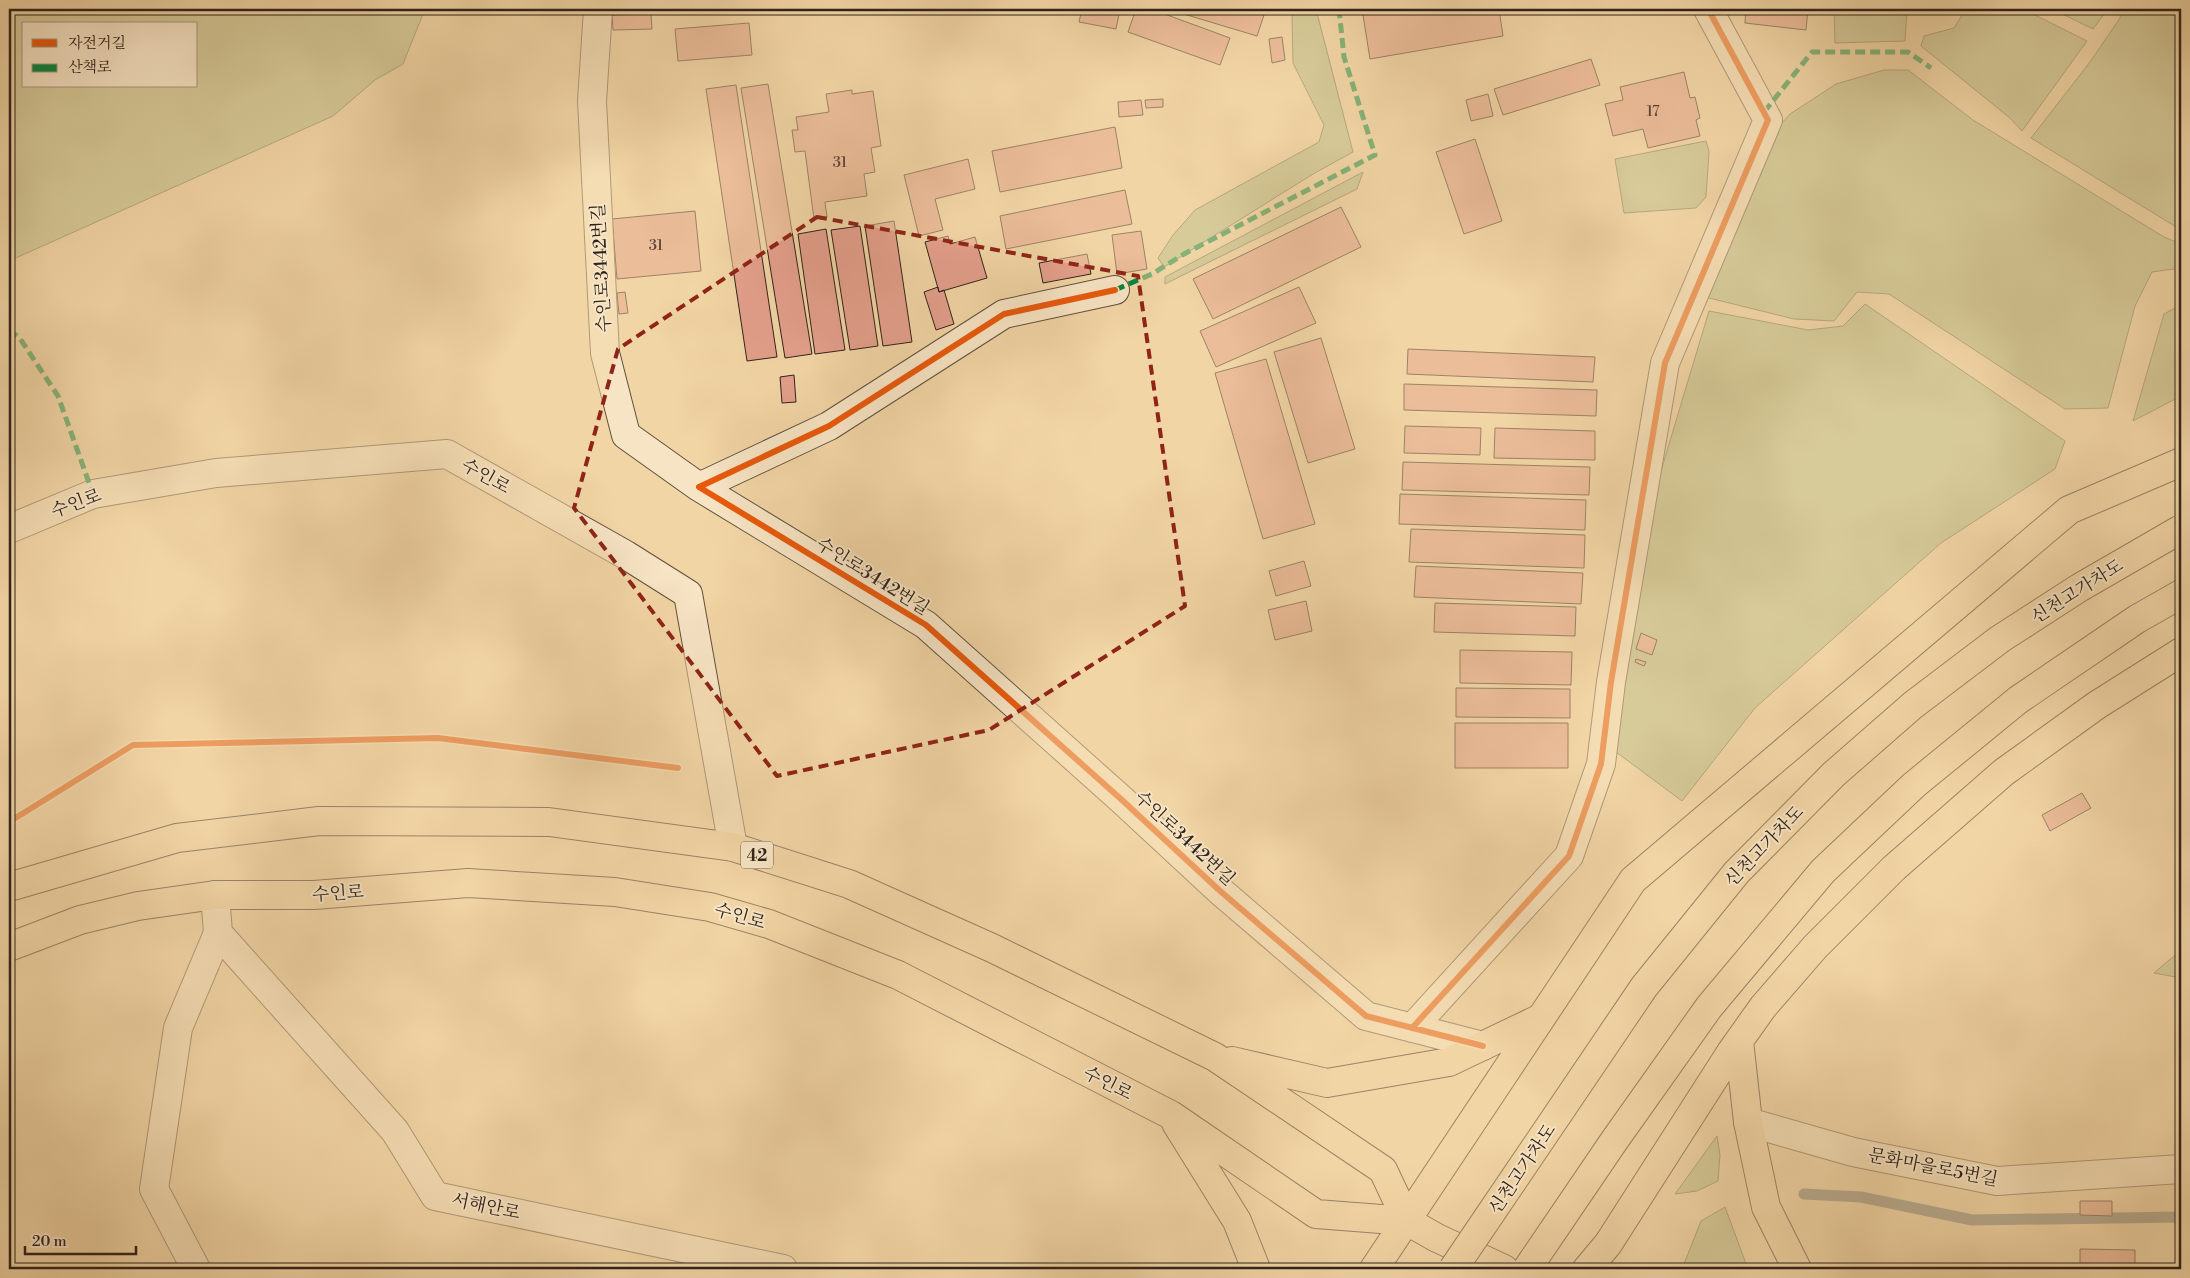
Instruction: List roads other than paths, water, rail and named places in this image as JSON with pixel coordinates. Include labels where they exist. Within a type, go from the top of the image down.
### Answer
[{"type":"main road","points":[[1374,1269],[1633,880],[2069,510],[2181,462]]},
{"type":"main road","name":"신천고가차도","points":[[1453,1269],[1644,986],[1744,865],[1834,774],[1913,705],[2000,639],[2079,588],[2181,529]]},
{"type":"main road","points":[[1527,1269],[1614,1141],[1709,1007],[1823,871],[1914,786],[2018,700],[2136,618],[2181,594]]},
{"type":"main road","points":[[1587,1269],[1608,1244],[1739,1041],[1764,1007],[1815,948],[1894,868],[2004,772],[2098,705],[2181,652]]},
{"type":"main road","name":"42","points":[[9,887],[177,838],[319,822],[549,822],[733,847],[849,884],[992,948],[1215,1057],[1383,1170],[1407,1220]]},
{"type":"main road","name":"수인로","points":[[9,947],[80,920],[138,906],[215,895],[314,895],[468,883],[615,892],[710,907],[770,924],[898,975],[1171,1115],[1316,1214],[1407,1220],[1437,1238],[1504,1269]]},
{"type":"main road","points":[[1215,1057],[1327,1083],[1449,1062],[1541,1018]]},
{"type":"main road","points":[[1739,1041],[1748,1122],[1766,1208],[1797,1269]]},
{"type":"main road","points":[[1171,1115],[1236,1220],[1256,1269]]},
{"type":"street","name":"수인로3442번길","points":[[598,9],[592,101],[605,353],[626,435],[699,487],[926,625],[1122,800],[1219,890],[1366,1016],[1483,1046]]},
{"type":"street","points":[[1412,1028],[1568,856],[1601,764],[1611,682],[1664,363],[1768,120],[1708,9]]},
{"type":"street","points":[[699,487],[829,426],[1004,314],[1115,290]]},
{"type":"street","name":"수인로","points":[[9,528],[93,494],[216,473],[447,454],[626,555],[688,594],[733,847]]},
{"type":"street","points":[[196,1269],[154,1190],[178,1028],[218,932],[215,895]]},
{"type":"street","name":"서해안로","points":[[218,932],[395,1130],[435,1196],[783,1269]]},
{"type":"street","name":"문화마을로5번길","points":[[1748,1122],[1852,1152],[1997,1181],[2181,1169]]},
{"type":"waterway","points":[[1804,1194],[1861,1197],[1972,1220],[2181,1217]]}]
